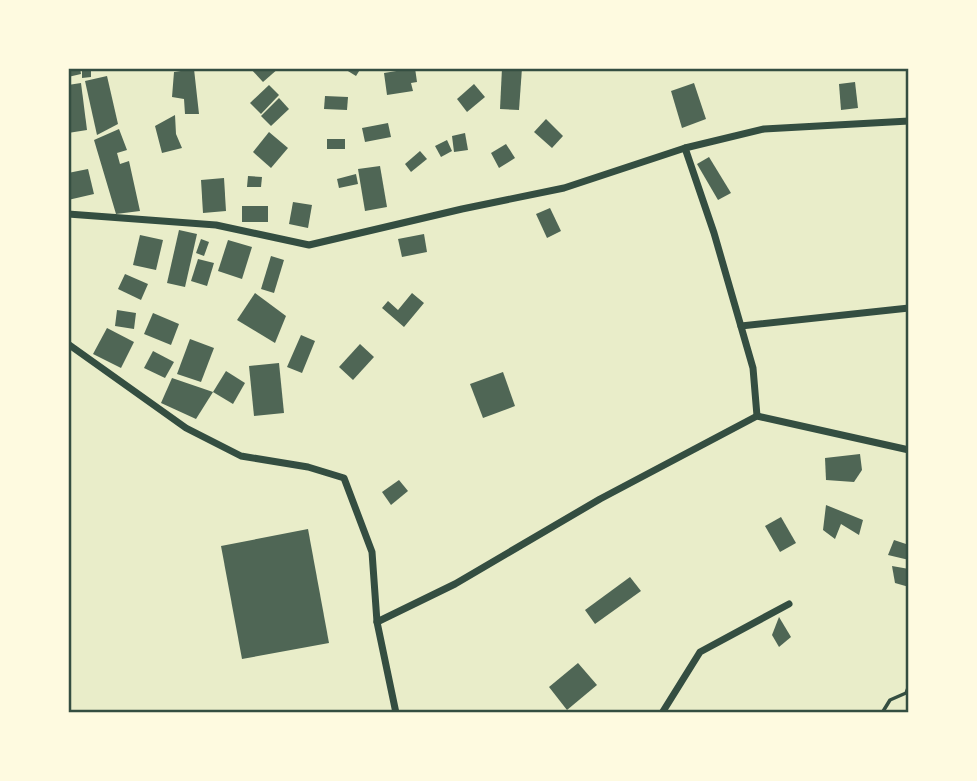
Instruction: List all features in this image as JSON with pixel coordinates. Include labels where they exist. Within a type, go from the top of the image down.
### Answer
[{"type":"street","points":[[68,214],[216,225],[309,245],[564,188],[685,148],[764,130],[909,121]]},
{"type":"street","points":[[685,148],[714,233],[753,368],[757,416]]},
{"type":"street","points":[[741,326],[909,307]]},
{"type":"street","points":[[68,344],[186,428],[241,456],[308,467],[344,478],[372,552],[377,622],[396,713]]},
{"type":"street","points":[[377,622],[455,584],[600,499],[757,416],[908,450],[909,439]]},
{"type":"street","points":[[662,713],[700,652],[789,604]]},
{"type":"path","points":[[882,713],[890,700],[906,693],[909,685]]},
{"type":"building","points":[[68,68],[80,68],[81,74],[68,77]]},
{"type":"building","points":[[250,68],[279,68],[263,82]]},
{"type":"building","points":[[343,68],[361,68],[356,76]]},
{"type":"building","points":[[415,68],[417,82],[411,83],[413,91],[387,95],[384,73]]},
{"type":"building","points":[[502,68],[522,68],[519,110],[500,109]]},
{"type":"building","points":[[194,69],[199,114],[185,114],[184,99],[172,97],[174,72]]},
{"type":"building","points":[[91,70],[91,77],[82,78],[82,71]]},
{"type":"building","points":[[107,76],[118,124],[97,135],[85,81]]},
{"type":"building","points":[[855,82],[858,108],[841,110],[839,84]]},
{"type":"building","points":[[81,83],[87,130],[68,133],[68,85]]},
{"type":"building","points":[[694,83],[706,119],[682,128],[671,91]]},
{"type":"building","points":[[474,84],[485,97],[467,112],[457,99]]},
{"type":"building","points":[[269,85],[279,95],[261,114],[250,103]]},
{"type":"building","points":[[325,96],[348,97],[347,110],[324,109]]},
{"type":"building","points":[[279,98],[289,109],[271,126],[261,116]]},
{"type":"building","points":[[175,115],[176,134],[182,148],[162,153],[155,126]]},
{"type":"building","points":[[546,119],[563,136],[552,148],[534,132]]},
{"type":"building","points":[[388,123],[391,137],[365,142],[362,128]]},
{"type":"building","points":[[119,129],[127,150],[117,153],[120,164],[129,161],[140,211],[116,214],[94,140]]},
{"type":"building","points":[[269,132],[288,148],[271,168],[253,152]]},
{"type":"building","points":[[465,133],[468,150],[454,152],[452,136]]},
{"type":"building","points":[[327,139],[345,139],[345,149],[327,149]]},
{"type":"building","points":[[447,140],[452,151],[441,157],[435,146]]},
{"type":"building","points":[[506,144],[515,158],[499,168],[491,153]]},
{"type":"building","points":[[420,151],[427,159],[411,172],[405,164]]},
{"type":"building","points":[[709,157],[731,193],[718,200],[697,164]]},
{"type":"building","points":[[380,166],[387,207],[365,211],[358,169]]},
{"type":"building","points":[[88,169],[94,194],[68,200],[68,173]]},
{"type":"building","points":[[356,174],[358,184],[339,188],[337,179]]},
{"type":"building","points":[[248,176],[262,177],[261,187],[247,187]]},
{"type":"building","points":[[224,178],[226,211],[203,213],[201,180]]},
{"type":"building","points":[[293,202],[312,205],[308,228],[289,224]]},
{"type":"building","points":[[242,206],[268,206],[268,222],[242,222]]},
{"type":"building","points":[[550,208],[561,231],[547,238],[536,214]]},
{"type":"building","points":[[179,230],[197,234],[185,287],[167,283]]},
{"type":"building","points":[[424,234],[427,252],[402,257],[398,239]]},
{"type":"building","points":[[140,235],[163,240],[156,270],[133,265]]},
{"type":"building","points":[[201,239],[209,242],[204,256],[196,253]]},
{"type":"building","points":[[228,240],[252,247],[242,279],[218,271]]},
{"type":"building","points":[[271,256],[284,260],[274,293],[261,289]]},
{"type":"building","points":[[198,259],[214,263],[207,286],[191,281]]},
{"type":"building","points":[[125,274],[148,284],[141,300],[118,289]]},
{"type":"building","points":[[255,293],[286,316],[275,343],[237,320]]},
{"type":"building","points":[[412,293],[424,303],[404,327],[382,308],[388,301],[398,310]]},
{"type":"building","points":[[117,310],[136,313],[134,329],[115,326]]},
{"type":"building","points":[[153,313],[179,324],[171,345],[144,334]]},
{"type":"building","points":[[107,328],[134,342],[121,368],[93,354]]},
{"type":"building","points":[[301,335],[315,341],[302,373],[287,367]]},
{"type":"building","points":[[190,339],[214,348],[201,382],[177,374]]},
{"type":"building","points":[[360,344],[374,357],[353,380],[339,367]]},
{"type":"building","points":[[153,351],[174,362],[165,378],[144,368]]},
{"type":"building","points":[[279,363],[284,413],[254,416],[249,366]]},
{"type":"building","points":[[226,371],[245,383],[233,404],[213,392]]},
{"type":"building","points":[[503,372],[515,406],[483,418],[470,384]]},
{"type":"building","points":[[172,378],[213,392],[196,419],[161,403]]},
{"type":"building","points":[[860,454],[862,470],[854,482],[826,480],[825,458]]},
{"type":"building","points":[[399,480],[408,491],[391,505],[382,492]]},
{"type":"building","points":[[826,505],[863,520],[859,535],[841,524],[835,539],[823,530]]},
{"type":"building","points":[[781,517],[796,543],[780,552],[765,526]]},
{"type":"building","points":[[308,529],[329,643],[242,659],[221,546]]},
{"type":"building","points":[[894,540],[909,545],[909,560],[888,555]]},
{"type":"building","points":[[892,566],[909,569],[909,587],[895,583]]},
{"type":"building","points":[[630,577],[641,591],[595,624],[585,610]]},
{"type":"building","points":[[779,617],[791,637],[779,647],[772,635]]},
{"type":"building","points":[[578,663],[597,685],[567,710],[549,687]]}]
